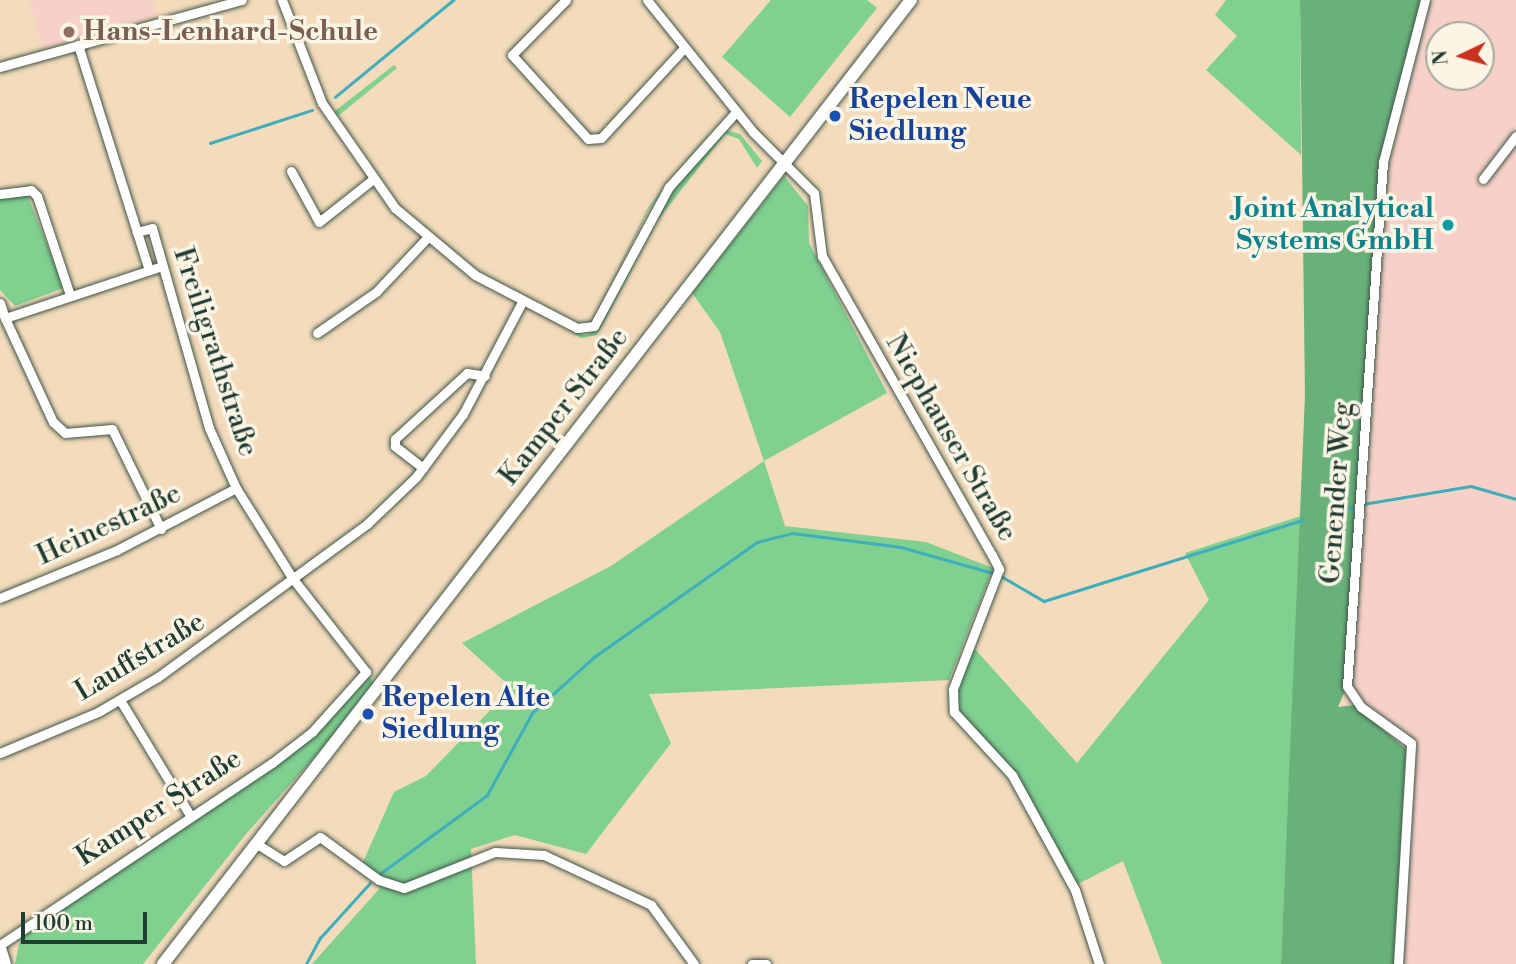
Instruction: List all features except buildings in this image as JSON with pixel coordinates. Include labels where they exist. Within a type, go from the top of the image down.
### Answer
[{"type":"main road","name":"Kamper Straße","points":[[163,964],[911,0]]},
{"type":"main road","points":[[0,947],[5,964]]},
{"type":"street","points":[[0,67],[242,0]]},
{"type":"street","points":[[282,0],[319,97],[372,180],[426,239],[522,302]]},
{"type":"street","points":[[566,0],[512,55],[514,64],[588,139],[601,138],[684,48]]},
{"type":"street","name":"Niephauser Straße","points":[[647,0],[736,112],[814,193],[822,256],[999,569],[953,689],[954,712],[1012,775],[1074,890],[1099,964]]},
{"type":"street","name":"Genender Weg","points":[[1398,964],[1411,743],[1361,708],[1347,686],[1387,128],[1426,0]]},
{"type":"street","name":"Freiligrathstraße","points":[[78,45],[149,270]]},
{"type":"street","name":"Kamper Straße","points":[[522,302],[585,329],[599,318],[669,187],[736,112]]},
{"type":"street","points":[[1483,179],[1516,136]]},
{"type":"street","points":[[292,171],[319,222],[372,180]]},
{"type":"street","points":[[0,194],[31,190],[37,196],[71,295]]},
{"type":"street","name":"Freiligrathstraße","points":[[137,232],[152,228],[209,428],[236,488],[293,579],[366,672]]},
{"type":"street","points":[[317,333],[376,292],[426,239]]},
{"type":"street","points":[[5,318],[162,266]]},
{"type":"street","name":"Lauffstraße","points":[[0,753],[120,700],[367,524],[423,468],[485,376],[522,302]]},
{"type":"street","points":[[0,303],[53,422],[65,433],[112,429],[160,529]]},
{"type":"street","points":[[423,468],[395,446],[396,439],[467,373],[485,376]]},
{"type":"street","name":"Heinestraße","points":[[0,598],[160,529],[236,488]]},
{"type":"street","name":"Kamper Straße","points":[[0,947],[312,732],[366,672]]},
{"type":"street","points":[[120,700],[190,815]]},
{"type":"street","points":[[257,844],[284,861],[306,843],[329,840],[379,880],[404,888],[495,852],[544,855],[651,905],[694,964]]},
{"type":"street","points":[[752,964],[766,964]]},
{"type":"shaded area","name":"Hans-Lenhard-Schule","points":[[29,0],[152,0],[157,16],[43,48]]},
{"type":"shaded area","points":[[1428,0],[1516,0],[1516,964],[1333,964],[1347,686],[1390,134]]},
{"type":"green space","points":[[771,0],[867,0],[877,8],[790,117],[722,57]]},
{"type":"green space","points":[[1226,0],[1300,0],[1301,155],[1206,70],[1237,36],[1215,15]]},
{"type":"green space","points":[[1300,0],[1425,0],[1387,129],[1347,686],[1338,707],[1354,705],[1406,749],[1394,964],[1281,964],[1305,395]]},
{"type":"green space","points":[[394,65],[397,68],[338,116],[335,111]]},
{"type":"green space","points":[[722,116],[648,210],[596,314],[648,208]]},
{"type":"green space","points":[[725,130],[740,134],[762,161],[757,168],[739,139],[725,134],[657,221],[597,335],[581,338],[568,329],[585,335],[597,330],[668,196]]},
{"type":"green space","points":[[784,176],[808,206],[809,243],[887,393],[764,461],[720,332],[692,293]]},
{"type":"green space","points":[[27,194],[64,288],[15,306],[0,290],[0,197]]},
{"type":"green space","points":[[764,461],[785,526],[926,542],[993,568],[949,680],[649,694],[671,743],[586,854],[515,835],[471,849],[476,964],[312,964],[380,888],[360,869],[394,792],[426,776],[512,688],[462,643],[611,566]]},
{"type":"green space","points":[[1301,516],[1281,964],[1162,964],[1123,861],[1074,886],[1010,770],[956,712],[955,689],[975,649],[1077,763],[1209,600],[1185,553]]},
{"type":"green space","points":[[366,672],[377,687],[246,834],[143,964],[15,964],[21,935],[312,732]]},
{"type":"waterway","points":[[335,97],[453,0]]},
{"type":"waterway","points":[[210,143],[312,110]]},
{"type":"waterway","points":[[1363,504],[1471,486],[1516,499]]},
{"type":"waterway","points":[[1334,511],[1357,506]]},
{"type":"waterway","points":[[1001,576],[1044,601],[1303,520]]},
{"type":"waterway","points":[[381,873],[487,795],[532,713],[594,657],[757,542],[792,533],[901,547],[993,573]]},
{"type":"waterway","points":[[306,964],[320,938],[370,883]]},
{"type":"place","name":"Hans-Lenhard-Schule","points":[[69,32]]},
{"type":"place","name":"Repelen Neue Siedlung","points":[[835,116]]},
{"type":"place","name":"Joint Analytical Systems GmbH","points":[[1448,225]]},
{"type":"place","name":"Repelen Alte Siedlung","points":[[368,714]]}]
